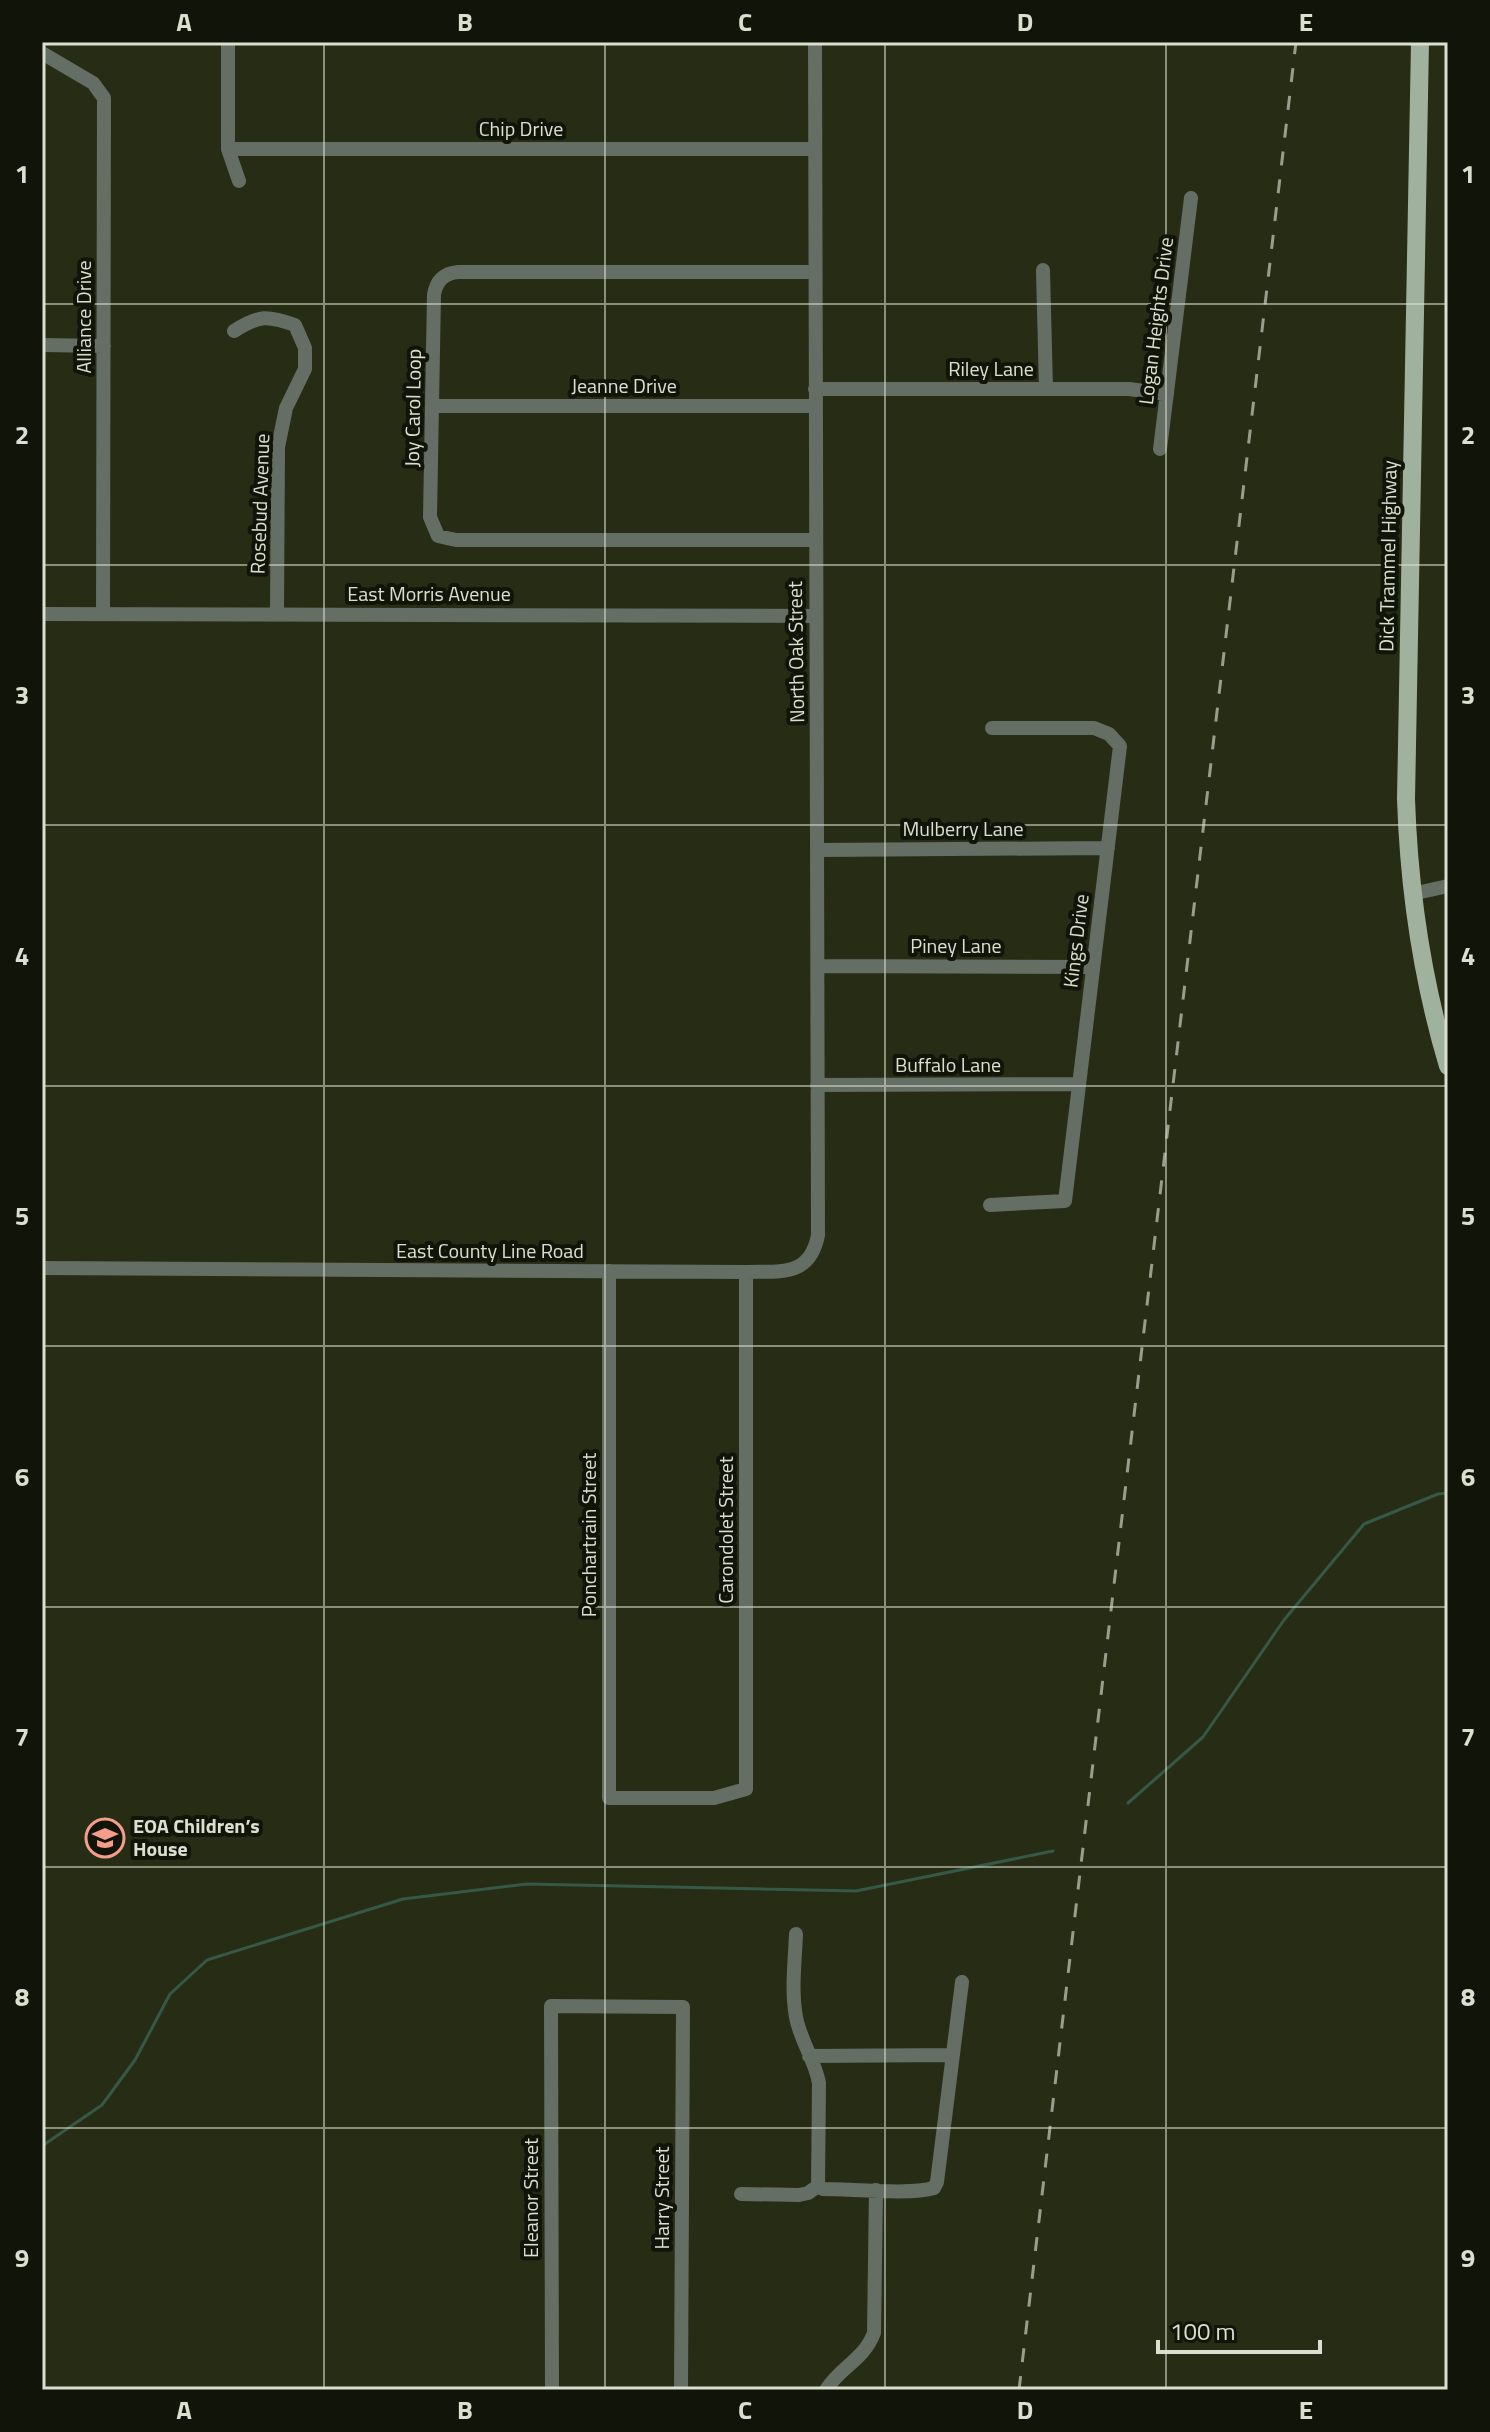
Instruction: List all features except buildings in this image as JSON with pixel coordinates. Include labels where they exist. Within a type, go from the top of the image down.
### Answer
[{"type":"main road","name":"Dick Trammel Highway","points":[[1420,42],[1406,799],[1412,894],[1426,982],[1447,1058]]},
{"type":"street","points":[[228,42],[228,149],[239,181]]},
{"type":"street","name":"North Oak Street","points":[[809,1259],[816,1248],[818,1235],[815,42]]},
{"type":"street","name":"Alliance Drive","points":[[42,53],[93,83],[104,98],[103,614]]},
{"type":"street","name":"Chip Drive","points":[[228,149],[815,149]]},
{"type":"street","name":"Logan Heights Drive","points":[[1160,449],[1191,198]]},
{"type":"street","points":[[1043,270],[1046,389]]},
{"type":"street","name":"Joy Carol Loop","points":[[815,272],[451,273],[439,281],[434,295],[430,517],[438,536],[456,540],[816,540]]},
{"type":"street","name":"Rosebud Avenue","points":[[234,331],[256,318],[275,318],[295,325],[305,348],[305,369],[286,408],[278,447],[277,614]]},
{"type":"street","points":[[42,345],[104,346]]},
{"type":"street","name":"Riley Lane","points":[[815,389],[1129,389],[1167,394]]},
{"type":"street","name":"Jeanne Drive","points":[[433,406],[815,406]]},
{"type":"street","name":"East Morris Avenue","points":[[42,614],[816,616]]},
{"type":"street","name":"Kings Drive","points":[[990,1205],[1065,1201],[1120,746],[1109,734],[1094,728],[992,728]]},
{"type":"street","name":"Mulberry Lane","points":[[819,850],[1108,848]]},
{"type":"street","points":[[1412,894],[1448,886]]},
{"type":"street","name":"Piney Lane","points":[[818,966],[1093,967]]},
{"type":"street","name":"Buffalo Lane","points":[[817,1085],[1078,1084]]},
{"type":"street","name":"East County Line Road","points":[[42,1268],[746,1272],[786,1271],[800,1267],[809,1259]]},
{"type":"street","name":"Ponchartrain Street","points":[[609,1271],[609,1798],[714,1798],[746,1789]]},
{"type":"street","name":"Carondolet Street","points":[[746,1272],[746,1789]]},
{"type":"street","points":[[796,1934],[796,2018],[819,2083],[818,2186]]},
{"type":"street","points":[[818,2186],[823,2189],[925,2190],[936,2185],[962,1982]]},
{"type":"street","name":"Harry Street","points":[[551,2006],[683,2007],[681,2390]]},
{"type":"street","name":"Eleanor Street","points":[[551,2006],[552,2390]]},
{"type":"street","points":[[809,2056],[953,2055]]},
{"type":"street","points":[[741,2194],[799,2195],[818,2186]]},
{"type":"street","points":[[826,2390],[832,2380],[868,2350],[874,2333],[876,2190]]},
{"type":"waterway","points":[[1128,1803],[1203,1737],[1284,1620],[1364,1524],[1438,1494],[1448,1493]]},
{"type":"waterway","points":[[42,2146],[102,2105],[135,2060],[170,1994],[207,1960],[403,1899],[527,1884],[856,1891],[1053,1851]]},
{"type":"railway","points":[[1019,2390],[1296,42]]},
{"type":"place","name":"EOA Children’s House","points":[[105,1838]]}]
